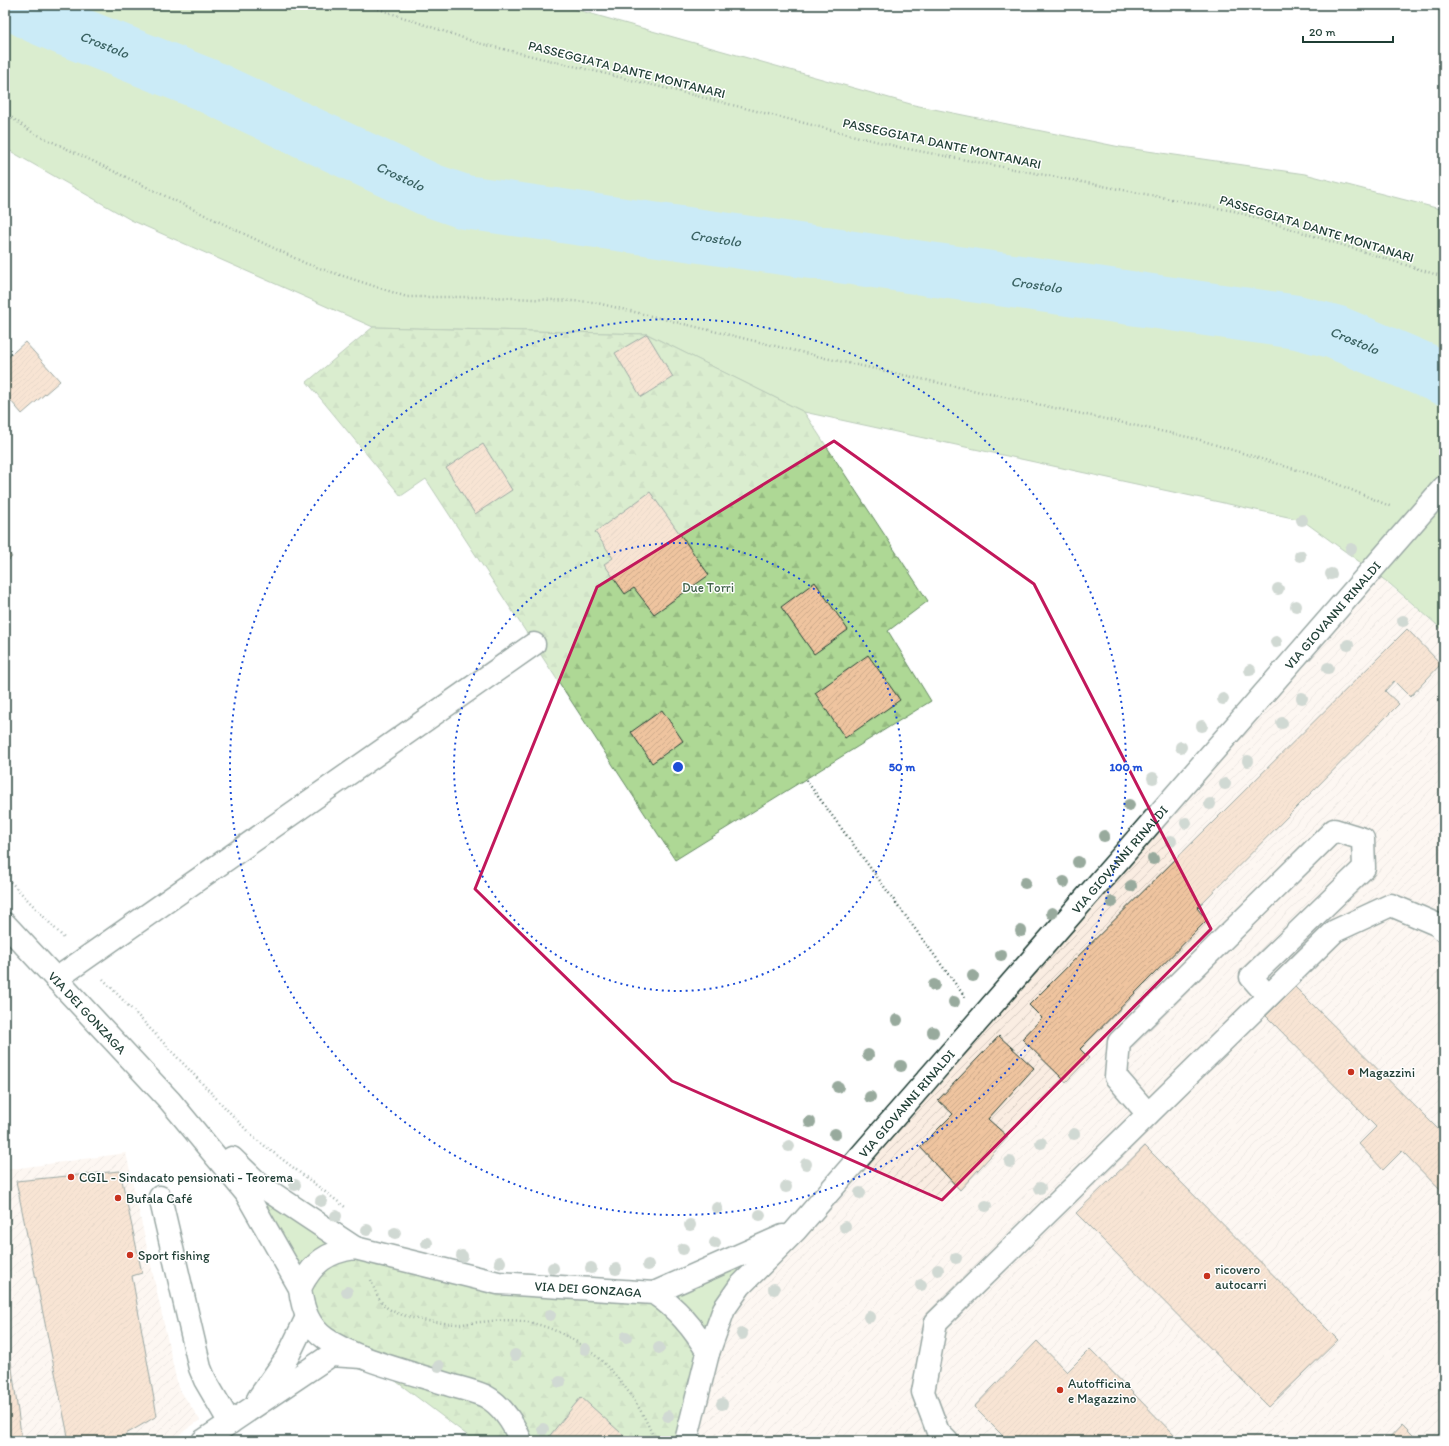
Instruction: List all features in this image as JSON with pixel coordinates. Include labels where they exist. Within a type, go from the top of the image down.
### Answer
[{"type":"street","name":"VIA GIOVANNI RINALDI","points":[[708,1353],[724,1309],[740,1286],[795,1231],[1373,571],[1444,487]]},
{"type":"street","points":[[56,979],[534,644]]},
{"type":"street","points":[[1148,1114],[1116,1077],[1118,1042],[1334,830],[1363,839],[1364,868],[1251,977],[1268,996]]},
{"type":"street","points":[[946,1441],[938,1432],[923,1392],[936,1322],[1335,931],[1391,905],[1438,925],[1444,931]]},
{"type":"street","name":"VIA DEI GONZAGA","points":[[5,924],[170,1101],[246,1193],[300,1288],[302,1302],[307,1317],[324,1338],[364,1357],[486,1397],[515,1427],[521,1441]]},
{"type":"street","name":"VIA DEI GONZAGA","points":[[170,1101],[260,1185],[364,1250]]},
{"type":"street","points":[[160,1197],[200,1368],[205,1380],[230,1423]]},
{"type":"street","name":"VIA GIOVANNI RINALDI","points":[[654,1293],[795,1231]]},
{"type":"street","name":"VIA DEI GONZAGA","points":[[300,1288],[306,1276],[324,1257],[333,1252],[364,1250],[498,1283],[654,1293],[671,1304],[684,1318],[698,1335],[708,1353]]},
{"type":"street","points":[[250,1410],[288,1356],[307,1317]]},
{"type":"street","points":[[686,1441],[708,1353]]},
{"type":"street","points":[[203,1441],[331,1355],[364,1357]]},
{"type":"path","name":"PASSEGGIATA DANTE MONTANARI","points":[[368,5],[478,43],[903,148],[1234,211],[1444,277]]},
{"type":"path","points":[[5,113],[32,132],[307,264],[407,297],[493,297],[593,302],[825,358],[1197,439],[1323,478],[1393,507]]},
{"type":"path","points":[[806,780],[981,1018]]},
{"type":"path","points":[[5,876],[253,1137],[348,1209]]},
{"type":"path","points":[[364,1250],[369,1272],[379,1298],[386,1307],[410,1317],[435,1322],[460,1324],[494,1320],[527,1322],[564,1335],[596,1355],[618,1376],[634,1400],[655,1441]]},
{"type":"highlighted area","points":[[834,441],[1034,584],[1211,929],[942,1200],[672,1081],[475,889],[597,587]]},
{"type":"shaded area","points":[[1373,571],[1444,631],[1444,1441],[686,1441],[729,1315]]},
{"type":"shaded area","points":[[126,1153],[178,1387],[200,1420],[170,1441],[5,1441],[5,1170]]},
{"type":"green space","points":[[5,5],[560,5],[914,105],[1120,147],[1305,174],[1444,210],[1444,631],[1390,584],[1302,520],[804,412],[647,334],[373,327],[131,220],[5,148]]},
{"type":"green space","name":"Due Torri","points":[[373,327],[647,334],[804,412],[928,601],[888,631],[931,701],[675,860],[426,479],[401,496],[307,382]]},
{"type":"green space","points":[[260,1185],[355,1248],[306,1276],[246,1193]]},
{"type":"green space","points":[[795,1231],[740,1286],[708,1353],[654,1293]]},
{"type":"green space","points":[[333,1252],[498,1283],[654,1293],[708,1353],[686,1441],[475,1441],[364,1357],[324,1338],[306,1276]]},
{"type":"building","points":[[647,334],[673,377],[641,397],[615,353]]},
{"type":"building","points":[[25,342],[60,381],[22,414],[5,394],[5,360]]},
{"type":"building","points":[[483,444],[512,490],[475,514],[446,468]]},
{"type":"building","name":"Due Torri","points":[[650,492],[709,575],[654,614],[634,588],[625,594],[604,564],[613,558],[595,532]]},
{"type":"building","points":[[5,548],[12,557],[5,563]]},
{"type":"building","points":[[815,582],[848,630],[814,654],[781,607]]},
{"type":"building","points":[[1407,629],[1441,664],[1410,697],[1394,681],[1385,691],[1399,704],[1197,908],[1207,920],[1080,1049],[1089,1058],[1066,1082],[1022,1039],[1042,1018],[1029,1005]]},
{"type":"building","points":[[868,655],[900,700],[845,738],[815,693]]},
{"type":"building","points":[[662,710],[683,741],[652,763],[631,732]]},
{"type":"building","points":[[1444,734],[1444,744],[1439,739]]},
{"type":"building","name":"Magazzini","points":[[1295,987],[1444,1135],[1444,1194],[1402,1151],[1383,1170],[1359,1144],[1376,1127],[1266,1016]]},
{"type":"building","points":[[999,1036],[1034,1068],[988,1119],[1008,1137],[960,1190],[920,1147],[953,1114],[938,1100]]},
{"type":"building","name":"ricovero autocarri","points":[[1145,1146],[1338,1340],[1269,1407],[1076,1213]]},
{"type":"building","points":[[120,1171],[142,1273],[132,1276],[157,1416],[114,1441],[69,1441],[16,1181]]},
{"type":"building","name":"Autofficina e Magazzino","points":[[1037,1341],[1067,1372],[1090,1349],[1180,1441],[1008,1441],[974,1407]]},
{"type":"building","points":[[5,1361],[11,1361],[22,1441],[5,1441]]},
{"type":"building","points":[[581,1397],[630,1441],[549,1441],[547,1439]]},
{"type":"building","points":[[1402,1424],[1419,1441],[1386,1441]]},
{"type":"waterway","name":"Crostolo","points":[[16,5],[38,17],[68,30],[204,84],[430,190],[465,202],[1297,322],[1335,332],[1444,378]]},
{"type":"place","name":"Magazzini","points":[[1351,1072]]},
{"type":"place","name":"CGIL - Sindacato pensionati - Teorema","points":[[71,1177]]},
{"type":"place","name":"Bufala Café","points":[[118,1198]]},
{"type":"place","name":"Sport fishing","points":[[130,1255]]},
{"type":"place","name":"ricovero autocarri","points":[[1207,1276]]},
{"type":"place","name":"Autofficina e Magazzino","points":[[1060,1390]]}]
